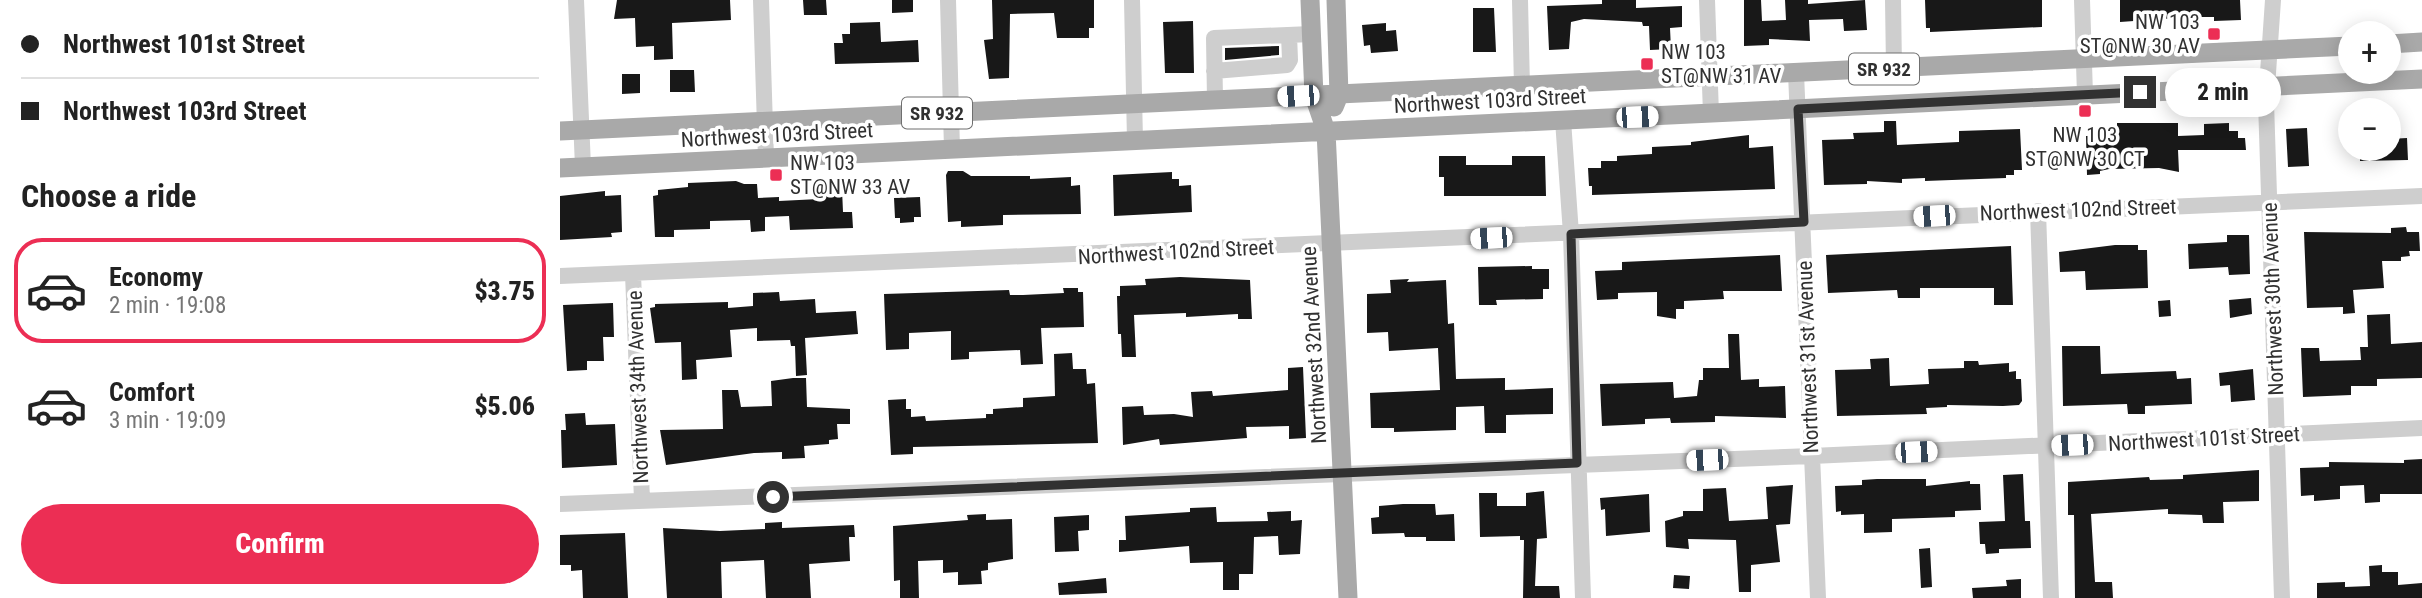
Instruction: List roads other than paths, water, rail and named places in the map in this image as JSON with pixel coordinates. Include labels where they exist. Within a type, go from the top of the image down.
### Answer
[{"type":"main road","name":"Northwest 32nd Avenue","points":[[1310,0],[1314,96],[1326,131],[1348,598]]},
{"type":"main road","name":"Northwest 32nd Avenue","points":[[1326,131],[1339,95],[1336,0]]},
{"type":"main road","points":[[2401,43],[2422,42]]},
{"type":"main road","name":"Northwest 103rd Street","points":[[560,131],[2338,47]]},
{"type":"main road","name":"Northwest 103rd Street","points":[[560,168],[2422,79]]},
{"type":"street","points":[[576,0],[583,167]]},
{"type":"street","points":[[761,0],[766,158]]},
{"type":"street","points":[[948,0],[952,149]]},
{"type":"street","points":[[1132,0],[1135,141]]},
{"type":"street","points":[[1520,0],[1522,87]]},
{"type":"street","points":[[1707,0],[1711,114]]},
{"type":"street","points":[[1893,0],[1894,68]]},
{"type":"street","points":[[2082,0],[2085,95]]},
{"type":"street","name":"Northwest 30th Avenue","points":[[2273,0],[2267,86],[2282,598]]},
{"type":"street","points":[[1215,100],[1214,38],[1311,34]]},
{"type":"street","points":[[1214,71],[1287,65],[1290,60],[1289,36]]},
{"type":"street","name":"Northwest 31st Avenue","points":[[1796,73],[1818,598]]},
{"type":"street","points":[[1563,120],[1571,234],[1583,598]]},
{"type":"street","name":"Northwest 102nd Street","points":[[560,276],[1331,245],[2038,211],[2422,196]]},
{"type":"street","points":[[2038,211],[2051,598]]},
{"type":"street","name":"Northwest 34th Avenue","points":[[634,274],[642,500]]},
{"type":"street","name":"Northwest 101st Street","points":[[560,504],[878,494],[1577,463],[1812,456],[2422,428]]},
{"type":"place","name":"NW 103 ST@NW 30 AV","points":[[2214,34]]},
{"type":"place","name":"NW 103 ST@NW 31 AV","points":[[1647,64]]},
{"type":"place","name":"NW 103 ST@NW 30 CT","points":[[2085,111]]},
{"type":"place","name":"NW 103 ST@NW 33 AV","points":[[776,175]]}]
